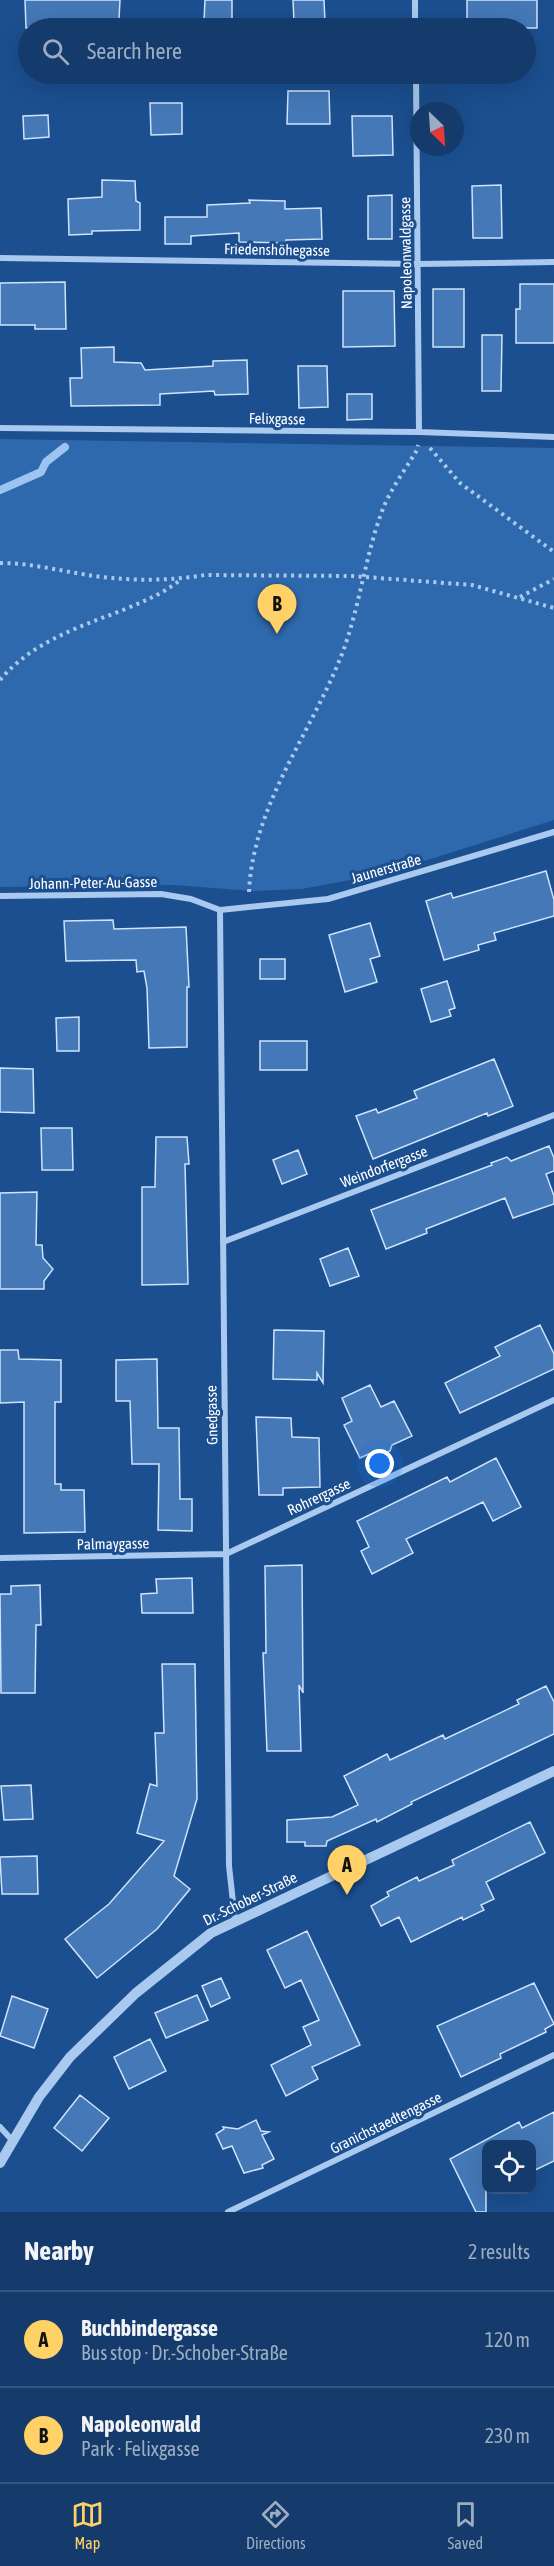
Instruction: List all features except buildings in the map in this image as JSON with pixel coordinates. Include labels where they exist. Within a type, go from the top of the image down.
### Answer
[{"type":"street","points":[[415,0],[415,18]]},
{"type":"street","name":"Napoleonwaldgasse","points":[[416,84],[419,432]]},
{"type":"street","name":"Friedenshöhegasse","points":[[0,258],[418,264],[554,262]]},
{"type":"street","name":"Felixgasse","points":[[0,428],[419,432],[554,437]]},
{"type":"street","name":"Jaunerstraße","points":[[220,910],[328,899],[554,832]]},
{"type":"street","name":"Johann-Peter-Au-Gasse","points":[[0,896],[161,894],[190,899],[220,910]]},
{"type":"street","name":"Gnedgasse","points":[[220,910],[229,1866],[235,1920]]},
{"type":"street","name":"Weindorfergasse","points":[[223,1242],[554,1115]]},
{"type":"street","name":"Rohrergasse","points":[[225,1554],[554,1400]]},
{"type":"street","name":"Palmaygasse","points":[[0,1558],[225,1554]]},
{"type":"street","name":"Dr.-Schober-Straße","points":[[0,2163],[12,2139],[39,2097],[70,2057],[105,2020],[211,1933],[554,1771]]},
{"type":"street","name":"Granichstaedtengasse","points":[[228,2212],[554,2055]]},
{"type":"street","points":[[0,2127],[12,2139]]},
{"type":"path","points":[[419,432],[437,458],[460,483],[554,552]]},
{"type":"path","points":[[248,907],[249,888],[267,811],[341,657],[351,629],[382,511],[417,450],[419,432]]},
{"type":"path","points":[[0,563],[29,565],[112,578],[181,579],[205,575],[364,576],[472,585],[554,608]]},
{"type":"path","points":[[0,680],[17,662],[36,648],[56,637],[159,595],[181,579]]},
{"type":"path","points":[[520,597],[554,579]]},
{"type":"shaded area","points":[[0,439],[554,448],[554,820],[434,858],[361,878],[302,889],[253,891],[173,885],[0,887]]},
{"type":"waterway","points":[[0,490],[41,472],[46,462],[65,447]]},
{"type":"place","name":"Napoleonwald","points":[[277,634]]},
{"type":"place","name":"Buchbindergasse","points":[[347,1895]]}]
